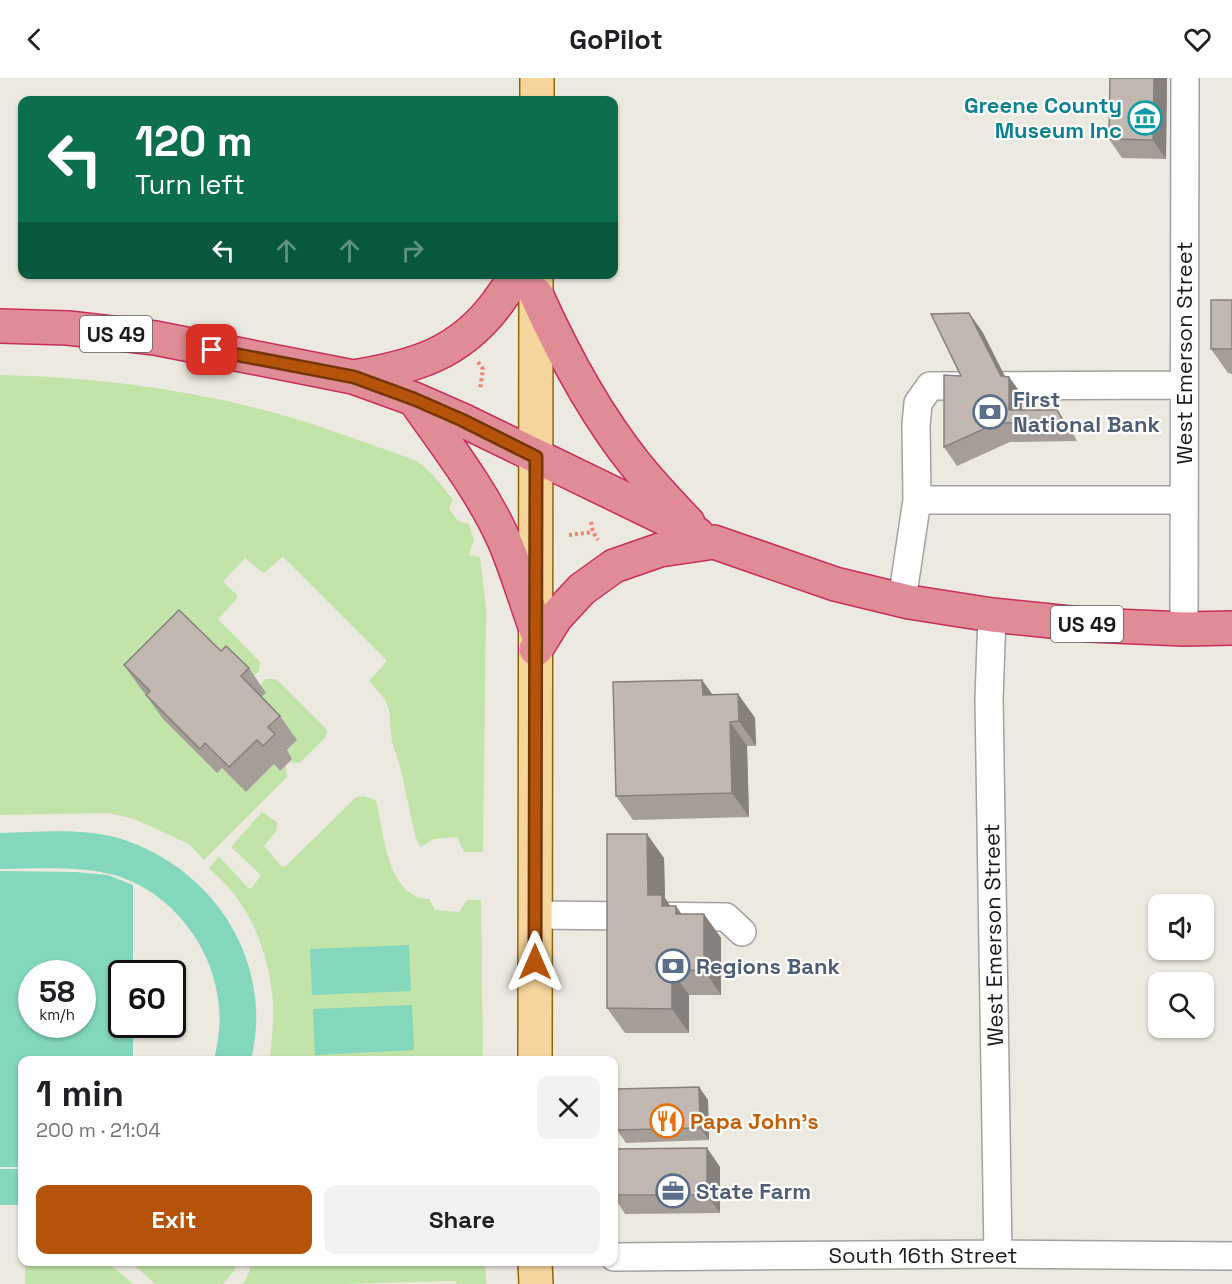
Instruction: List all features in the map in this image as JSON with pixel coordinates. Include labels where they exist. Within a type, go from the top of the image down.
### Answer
[{"type":"highway","points":[[354,377],[394,370],[433,358],[462,341],[530,281],[560,347],[592,403],[635,464],[705,538],[614,566],[582,589],[537,641]]},
{"type":"highway","name":"US 49","points":[[0,326],[68,328],[155,338],[354,377],[462,420],[705,538],[835,584],[902,600],[992,615],[1090,624],[1184,629],[1232,628]]},
{"type":"highway","points":[[414,399],[469,476],[487,506],[505,542],[537,641]]},
{"type":"main road","points":[[537,78],[537,96]]},
{"type":"main road","points":[[530,281],[536,457],[535,1056]]},
{"type":"main road","points":[[535,1266],[536,1284]]},
{"type":"street","name":"West Emerson Street","points":[[1184,629],[1185,78]]},
{"type":"street","points":[[902,600],[917,500],[918,403],[930,386],[1183,385]]},
{"type":"street","points":[[917,500],[1184,500]]},
{"type":"street","name":"West Emerson Street","points":[[992,615],[989,699],[998,1254]]},
{"type":"street","points":[[535,915],[726,917],[742,932]]},
{"type":"street","name":"South 16th Street","points":[[618,1257],[998,1254],[1232,1256]]},
{"type":"path","points":[[477,361],[483,369],[480,390]]},
{"type":"path","points":[[591,522],[598,540]]},
{"type":"path","points":[[569,535],[593,532]]},
{"type":"green space","points":[[0,375],[70,378],[141,386],[245,405],[366,442],[417,461],[432,474],[453,500],[449,508],[458,521],[469,524],[474,540],[469,555],[480,557],[486,608],[483,852],[464,852],[457,837],[434,839],[420,847],[392,742],[389,709],[384,698],[369,681],[387,661],[283,557],[265,572],[245,558],[223,582],[237,595],[237,599],[218,619],[260,662],[259,671],[252,678],[163,719],[217,773],[222,768],[247,791],[274,764],[280,771],[286,765],[287,777],[204,860],[189,844],[134,819],[109,813],[0,815]]},
{"type":"green space","points":[[266,679],[276,679],[327,730],[326,737],[300,763],[289,762],[292,759],[286,752],[297,740],[258,701],[259,686]]},
{"type":"green space","points":[[364,796],[375,800],[390,863],[396,877],[405,888],[415,896],[429,899],[435,910],[459,912],[467,900],[481,900],[483,1056],[270,1056],[273,1025],[272,990],[262,947],[243,907],[232,891],[209,868],[219,856],[248,888],[252,888],[261,875],[231,847],[262,812],[277,822],[275,832],[264,846],[282,867],[286,866],[356,797]]},
{"type":"green space","points":[[59,831],[118,838],[152,852],[183,871],[209,895],[230,923],[245,954],[254,988],[256,1024],[252,1056],[215,1056],[220,1020],[215,983],[208,961],[197,940],[167,904],[148,890],[105,873],[66,869],[0,869],[0,833]]},
{"type":"green space","points":[[0,871],[76,872],[108,875],[133,885],[133,960],[108,960],[108,1038],[133,1038],[133,1056],[18,1056],[18,1167],[0,1167]]},
{"type":"green space","points":[[409,945],[411,991],[312,995],[310,949]]},
{"type":"green space","points":[[412,1005],[414,1050],[315,1055],[313,1009]]},
{"type":"green space","points":[[0,1169],[18,1169],[18,1205],[0,1205]]},
{"type":"green space","points":[[25,1266],[112,1266],[133,1284],[25,1284]]},
{"type":"green space","points":[[135,1266],[236,1266],[223,1284],[155,1284]]},
{"type":"green space","points":[[251,1266],[485,1266],[486,1284],[457,1284],[455,1281],[449,1281],[243,1284]]},
{"type":"building","points":[[1110,78],[1154,78],[1153,140],[1109,139]]},
{"type":"building","points":[[1211,300],[1232,300],[1232,349],[1211,349]]},
{"type":"building","name":"First National Bank","points":[[969,313],[1001,376],[1009,377],[1009,410],[1057,410],[1064,422],[997,423],[944,447],[944,375],[961,376],[931,314]]},
{"type":"building","points":[[179,610],[221,651],[226,646],[249,668],[241,676],[280,716],[268,727],[275,734],[263,746],[257,740],[229,767],[205,743],[200,749],[146,695],[150,691],[124,665]]},
{"type":"building","points":[[702,680],[703,695],[738,694],[739,721],[730,722],[732,793],[616,796],[613,682]]},
{"type":"building","name":"Regions Bank","points":[[607,834],[647,834],[648,895],[662,895],[662,906],[676,906],[676,914],[704,914],[704,970],[672,971],[672,1009],[607,1008]]},
{"type":"building","name":"Papa John's","points":[[699,1087],[700,1128],[618,1130],[618,1089]]},
{"type":"building","points":[[707,1148],[707,1195],[618,1195],[618,1149]]},
{"type":"place","name":"Greene County Museum Inc","points":[[1145,118]]},
{"type":"place","name":"First National Bank","points":[[990,412]]},
{"type":"place","name":"Regions Bank","points":[[673,966]]},
{"type":"place","name":"Papa John's","points":[[667,1121]]},
{"type":"place","name":"State Farm","points":[[673,1191]]},
{"type":"route","points":[[212,350],[354,377],[462,420],[536,457],[535,962]]}]
